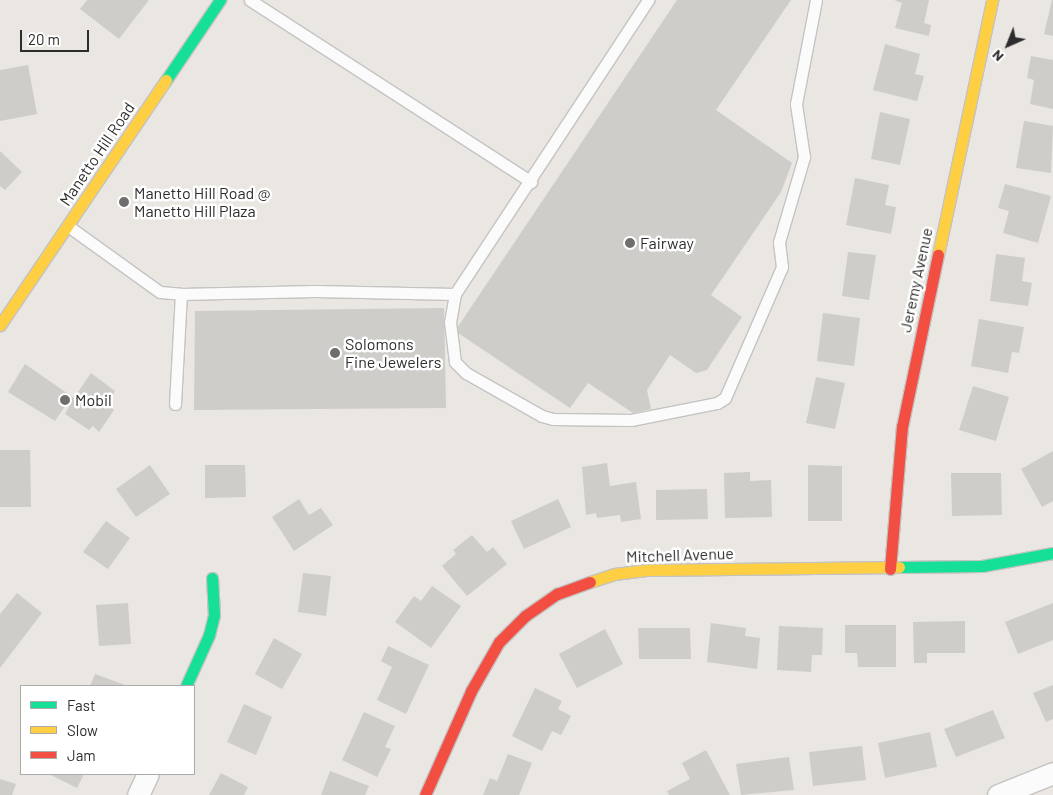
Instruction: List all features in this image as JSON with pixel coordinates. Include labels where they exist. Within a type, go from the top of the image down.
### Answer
[{"type":"street","name":"Manetto Hill Road","points":[[0,325],[220,0]]},
{"type":"street","name":"Jeremy Avenue","points":[[890,570],[902,427],[992,0]]},
{"type":"street","name":"Mitchell Avenue","points":[[425,795],[471,691],[499,642],[525,616],[557,594],[614,574],[646,570],[890,570],[982,566],[1053,553]]},
{"type":"street","points":[[186,685],[212,621],[212,578]]},
{"type":"street","points":[[998,795],[1053,773]]},
{"type":"street","points":[[138,795],[148,775]]},
{"type":"lane","points":[[250,0],[531,182]]},
{"type":"lane","points":[[648,0],[531,182],[455,294],[450,322],[456,362],[466,373],[542,416],[553,419],[631,420],[717,403],[725,398],[782,267],[779,242],[804,156],[796,104],[816,0]]},
{"type":"lane","points":[[68,226],[160,292],[181,294],[315,291],[455,294]]},
{"type":"lane","points":[[174,404],[181,294]]},
{"type":"building","points":[[87,0],[149,0],[119,39],[80,9]]},
{"type":"building","name":"Fairway","points":[[677,0],[791,0],[716,110],[792,163],[781,192],[711,295],[742,317],[707,370],[696,373],[670,355],[647,390],[651,409],[633,413],[588,383],[570,408],[455,331]]},
{"type":"building","points":[[894,0],[929,0],[924,23],[931,25],[929,36],[895,28],[902,3]]},
{"type":"building","points":[[1053,0],[1053,36],[1044,34]]},
{"type":"building","points":[[885,44],[920,54],[915,74],[924,76],[917,101],[873,90]]},
{"type":"building","points":[[1031,56],[1053,60],[1053,109],[1030,104],[1034,80],[1027,78]]},
{"type":"building","points":[[28,65],[37,114],[0,121],[0,70]]},
{"type":"building","points":[[880,112],[910,119],[900,165],[871,159]]},
{"type":"building","points":[[1024,121],[1053,126],[1051,173],[1016,168]]},
{"type":"building","points":[[0,151],[22,172],[5,190],[0,186]]},
{"type":"building","points":[[855,178],[889,185],[885,205],[896,207],[891,234],[846,225]]},
{"type":"building","points":[[1005,184],[1051,196],[1038,243],[1003,233],[1009,211],[998,208]]},
{"type":"building","points":[[848,252],[876,255],[869,300],[842,296]]},
{"type":"building","points":[[996,254],[1025,258],[1022,281],[1032,283],[1028,306],[990,301]]},
{"type":"building","points":[[444,308],[446,408],[194,410],[195,311]]},
{"type":"building","points":[[823,313],[860,318],[854,366],[817,361]]},
{"type":"building","points":[[979,319],[1024,327],[1019,353],[1012,352],[1008,373],[971,366]]},
{"type":"building","name":"Mobil","points":[[25,364],[74,398],[91,373],[115,391],[107,404],[114,410],[99,432],[93,426],[89,430],[65,414],[71,403],[68,402],[55,421],[8,392]]},
{"type":"building","points":[[816,377],[845,383],[835,429],[806,423]]},
{"type":"building","points":[[973,386],[1009,397],[996,441],[959,430]]},
{"type":"building","points":[[0,450],[30,450],[31,507],[0,507]]},
{"type":"building","points":[[1053,451],[1053,501],[1042,507],[1021,469]]},
{"type":"building","points":[[607,463],[610,486],[636,482],[641,519],[621,522],[620,515],[597,518],[596,513],[586,515],[582,467]]},
{"type":"building","points":[[150,465],[170,494],[136,517],[116,489]]},
{"type":"building","points":[[205,465],[245,465],[246,497],[205,498]]},
{"type":"building","points":[[808,465],[842,466],[842,521],[808,521]]},
{"type":"building","points":[[750,472],[750,481],[771,480],[772,517],[725,518],[724,473]]},
{"type":"building","points":[[951,473],[1001,473],[1002,515],[952,516]]},
{"type":"building","points":[[707,489],[708,519],[656,520],[656,490]]},
{"type":"building","points":[[299,499],[309,515],[321,508],[333,525],[294,551],[272,517]]},
{"type":"building","points":[[558,499],[571,527],[524,549],[511,521]]},
{"type":"building","points":[[106,521],[130,538],[108,569],[83,552]]},
{"type":"building","points":[[472,535],[487,552],[493,547],[507,564],[467,596],[442,566],[456,554],[453,550]]},
{"type":"building","points":[[303,573],[331,576],[326,616],[298,612]]},
{"type":"building","points":[[432,586],[461,606],[431,648],[395,622],[414,596],[421,601]]},
{"type":"building","points":[[17,593],[42,613],[0,668],[0,614]]},
{"type":"building","points":[[128,603],[131,644],[99,646],[96,605]]},
{"type":"building","points":[[1053,603],[1053,640],[1018,654],[1005,622]]},
{"type":"building","points":[[965,621],[965,653],[927,653],[927,663],[914,663],[913,622]]},
{"type":"building","points":[[711,623],[746,628],[745,636],[760,638],[757,669],[707,662]]},
{"type":"building","points":[[845,625],[896,625],[896,667],[858,667],[857,653],[845,653]]},
{"type":"building","points":[[779,626],[823,628],[822,655],[812,655],[811,672],[777,670]]},
{"type":"building","points":[[638,628],[690,628],[691,659],[639,659]]},
{"type":"building","points":[[605,629],[623,664],[577,688],[559,654]]},
{"type":"building","points":[[274,638],[302,654],[282,689],[255,674]]},
{"type":"building","points":[[388,646],[429,665],[406,714],[377,700],[392,667],[381,661]]},
{"type":"building","points":[[95,674],[125,685],[90,685]]},
{"type":"building","points":[[1053,685],[1053,719],[1046,722],[1033,693]]},
{"type":"building","points":[[535,688],[562,701],[558,709],[571,716],[561,735],[552,731],[542,751],[512,736]]},
{"type":"building","points":[[244,704],[272,717],[256,755],[227,742]]},
{"type":"building","points":[[993,710],[1005,738],[956,757],[944,729]]},
{"type":"building","points":[[364,712],[395,726],[385,747],[391,749],[377,777],[342,760]]},
{"type":"building","points":[[930,732],[937,767],[885,778],[878,743]]},
{"type":"building","points":[[862,746],[866,780],[813,786],[809,752]]},
{"type":"building","points":[[706,750],[730,795],[669,795],[667,791],[690,779],[682,763]]},
{"type":"building","points":[[508,754],[532,763],[519,795],[483,795],[490,778],[497,781]]},
{"type":"building","points":[[789,757],[794,790],[741,795],[736,764]]},
{"type":"building","points":[[330,771],[369,786],[365,795],[321,795]]},
{"type":"building","points":[[221,773],[248,787],[244,795],[209,795]]},
{"type":"building","points":[[51,775],[84,775],[77,788]]},
{"type":"building","points":[[0,779],[16,784],[12,795],[0,795]]},
{"type":"traffic: fast","points":[[166,80],[220,0]]},
{"type":"traffic: fast","points":[[899,567],[982,566],[1053,553]]},
{"type":"traffic: fast","points":[[186,685],[209,635],[214,615],[212,578]]},
{"type":"traffic: slow","points":[[938,255],[992,0]]},
{"type":"traffic: slow","points":[[0,325],[166,80]]},
{"type":"traffic: slow","points":[[590,582],[614,574],[646,570],[899,567]]},
{"type":"traffic: jam","points":[[890,569],[902,427],[938,255]]},
{"type":"traffic: jam","points":[[425,795],[471,691],[499,642],[525,616],[557,594],[590,582]]},
{"type":"place","name":"Manetto Hill Road @ Manetto Hill Plaza","points":[[124,202]]},
{"type":"place","name":"Fairway","points":[[630,243]]},
{"type":"place","name":"Solomons Fine Jewelers","points":[[335,353]]},
{"type":"place","name":"Mobil","points":[[65,400]]}]
